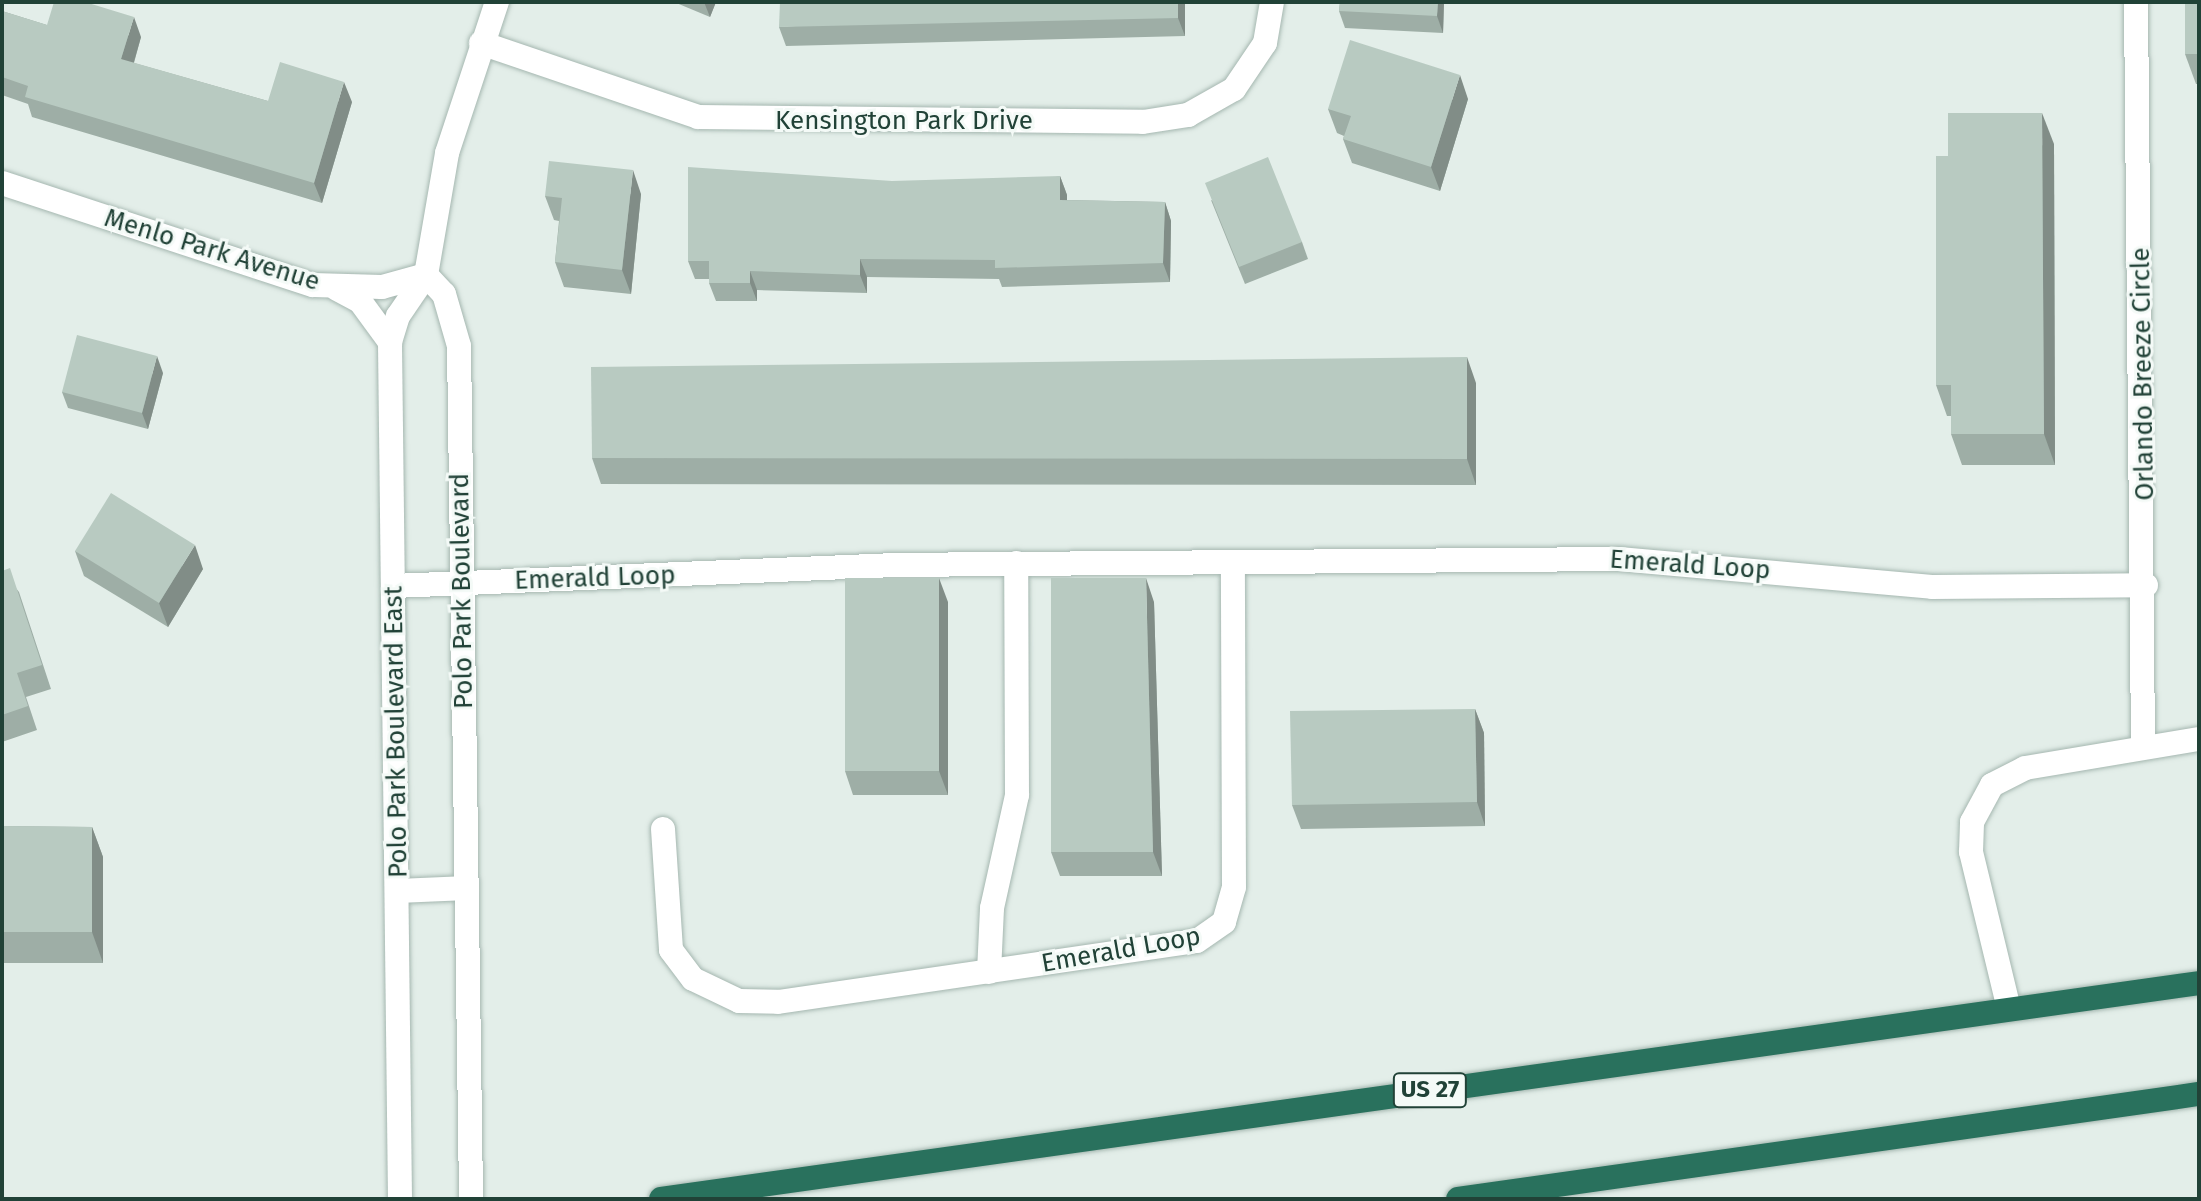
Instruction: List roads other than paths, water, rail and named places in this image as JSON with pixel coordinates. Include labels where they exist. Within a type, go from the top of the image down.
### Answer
[{"type":"highway","name":"US 27","points":[[661,1199],[2199,983]]},
{"type":"highway","points":[[1458,1199],[2199,1094]]},
{"type":"street","points":[[426,275],[447,153],[497,2]]},
{"type":"street","name":"Kensington Park Drive","points":[[481,43],[698,117],[1143,122],[1188,115],[1234,89],[1265,43],[1272,2]]},
{"type":"street","name":"Orlando Breeze Circle","points":[[2136,2],[2146,585],[2143,747]]},
{"type":"street","name":"Menlo Park Avenue","points":[[2,183],[335,288],[426,275]]},
{"type":"street","name":"Polo Park Boulevard East","points":[[400,1199],[390,342],[398,316],[426,275]]},
{"type":"street","name":"Polo Park Boulevard","points":[[426,275],[444,294],[459,346],[471,1199]]},
{"type":"street","points":[[335,288],[360,301],[390,342]]},
{"type":"street","name":"Emerald Loop","points":[[394,586],[1016,563],[1619,559],[1932,587],[2146,585]]},
{"type":"street","name":"Emerald Loop","points":[[663,829],[671,950],[693,979],[723,997],[778,1002],[1197,941],[1224,922],[1234,887],[1233,562]]},
{"type":"street","points":[[989,972],[992,908],[1017,795],[1016,563]]},
{"type":"street","points":[[2009,1009],[1971,852],[1972,822],[1992,785],[2025,768],[2199,739]]},
{"type":"street","points":[[398,891],[467,888]]}]
